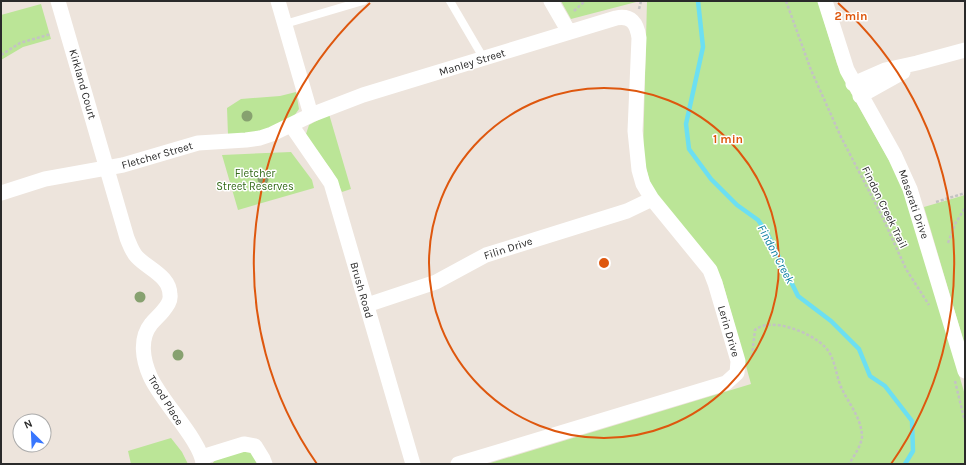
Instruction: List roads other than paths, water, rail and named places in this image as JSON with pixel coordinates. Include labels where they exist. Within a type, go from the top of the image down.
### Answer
[{"type":"street","name":"Kirkland Court","points":[[58,1],[106,168]]},
{"type":"street","points":[[278,1],[311,115]]},
{"type":"street","points":[[551,1],[569,32]]},
{"type":"street","name":"Maserati Drive","points":[[825,1],[847,70],[895,156],[910,188],[960,374]]},
{"type":"street","name":"Manley Street","points":[[311,115],[363,95],[569,32],[622,17],[633,21]]},
{"type":"street","name":"Lerin Drive","points":[[458,464],[726,383],[737,373],[738,364],[710,270],[652,198],[643,184],[636,151],[639,38],[637,25],[633,21]]},
{"type":"street","points":[[857,90],[885,70],[965,50]]},
{"type":"street","name":"Fletcher Street","points":[[1,193],[45,179],[123,166],[198,143],[260,138],[311,115]]},
{"type":"street","name":"Brush Road","points":[[291,125],[331,183],[413,464]]},
{"type":"street","name":"Trood Place","points":[[106,168],[132,249],[145,265],[160,276],[170,289],[171,296],[168,304],[144,335],[144,357],[147,368],[151,378],[203,460]]},
{"type":"street","name":"Filin Drive","points":[[366,305],[436,282],[486,255],[627,212],[652,198]]},
{"type":"street","points":[[203,460],[244,444],[255,446],[265,464]]},
{"type":"lane","points":[[285,24],[363,1]]},
{"type":"lane","points":[[450,1],[484,59]]},
{"type":"waterway","name":"Findon Creek","points":[[698,1],[703,47],[686,124],[689,149],[711,179],[737,205],[758,220],[767,233],[798,296],[831,321],[859,349],[870,376],[885,386],[912,421],[913,451],[905,464]]},
{"type":"park label","name":"Fletcher Street Reserves","points":[[255,179]]}]
